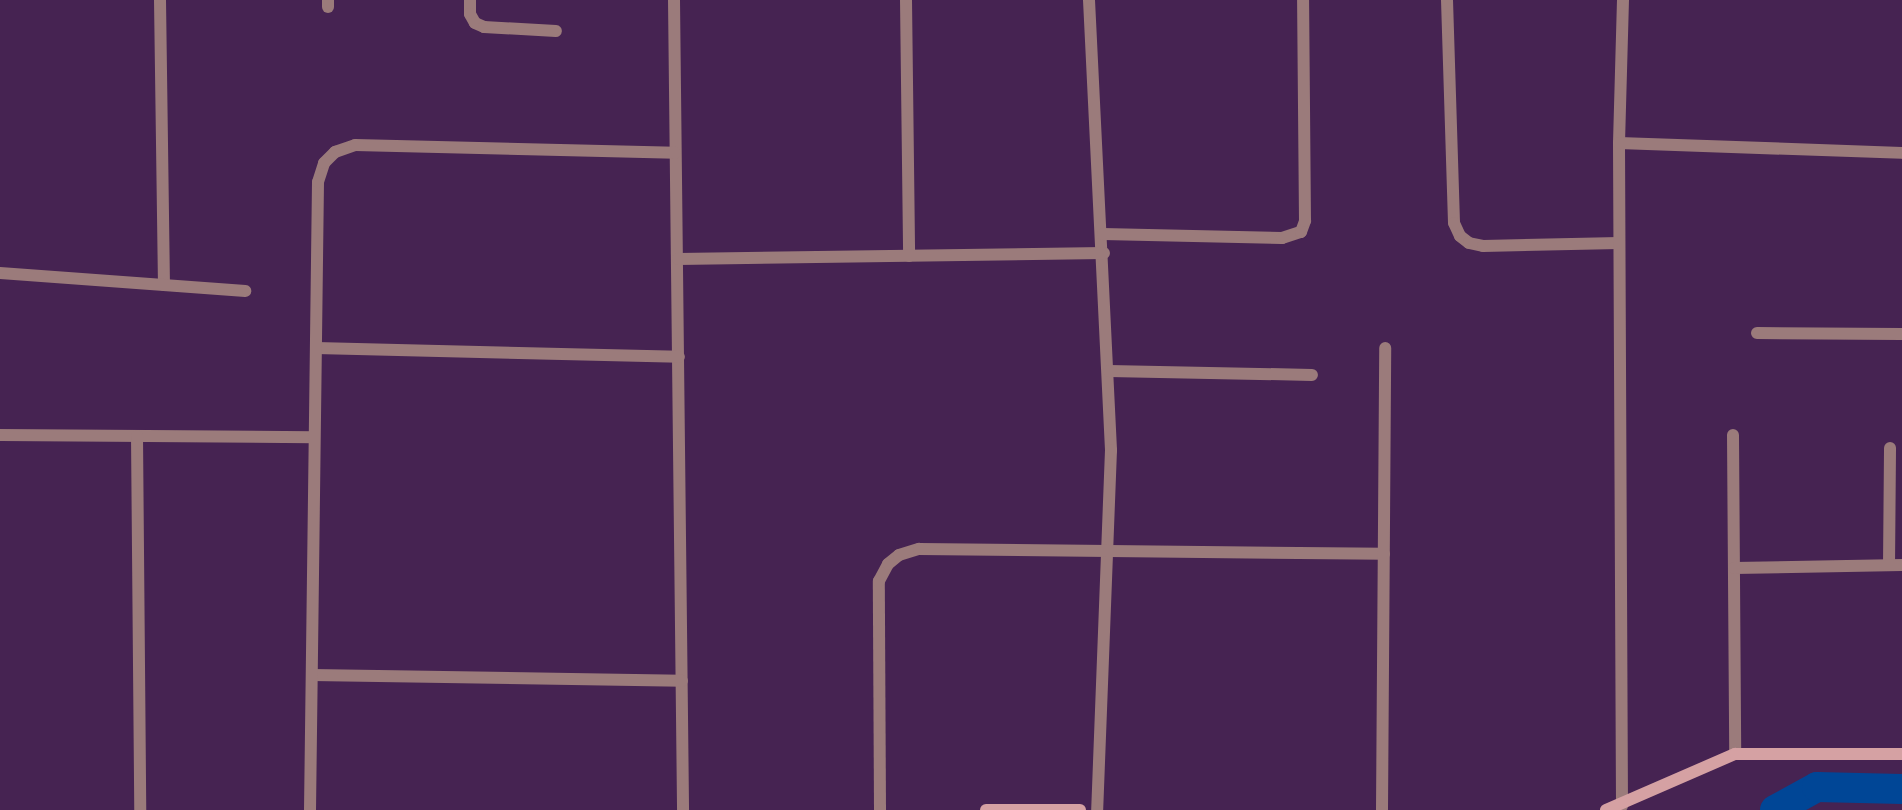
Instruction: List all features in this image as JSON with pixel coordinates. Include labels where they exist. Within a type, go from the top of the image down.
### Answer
[{"type":"street","points":[[160,0],[164,285]]},
{"type":"street","points":[[470,0],[470,14],[475,23],[484,27],[556,31]]},
{"type":"street","points":[[674,0],[683,810]]},
{"type":"street","points":[[906,0],[909,256]]},
{"type":"street","points":[[1089,0],[1104,253],[1111,450],[1097,810]]},
{"type":"street","points":[[1103,234],[1282,238],[1301,232],[1305,221],[1303,0]]},
{"type":"street","points":[[1447,0],[1454,223],[1460,236],[1469,243],[1483,246],[1619,243]]},
{"type":"street","points":[[1622,806],[1618,143],[1623,0]]},
{"type":"street","points":[[1618,143],[1902,153]]},
{"type":"street","points":[[310,810],[318,182],[324,163],[335,152],[355,145],[675,153]]},
{"type":"street","points":[[678,259],[1104,253]]},
{"type":"street","points":[[0,273],[245,291]]},
{"type":"street","points":[[1757,333],[1902,334]]},
{"type":"street","points":[[316,348],[679,357]]},
{"type":"street","points":[[1382,810],[1385,348]]},
{"type":"street","points":[[1109,371],[1312,375]]},
{"type":"street","points":[[0,435],[314,437]]},
{"type":"street","points":[[1733,435],[1735,754]]},
{"type":"street","points":[[137,436],[140,810]]},
{"type":"street","points":[[1889,566],[1890,448]]},
{"type":"street","points":[[880,810],[879,581],[888,564],[919,549],[1384,554]]},
{"type":"street","points":[[1734,568],[1902,565]]},
{"type":"street","points":[[312,675],[682,681]]},
{"type":"street","points":[[1606,810],[1622,806],[1735,754],[1902,754]]},
{"type":"street","points":[[986,810],[1077,810]]},
{"type":"waterway","points":[[1775,810],[1817,787],[1902,789]]}]
